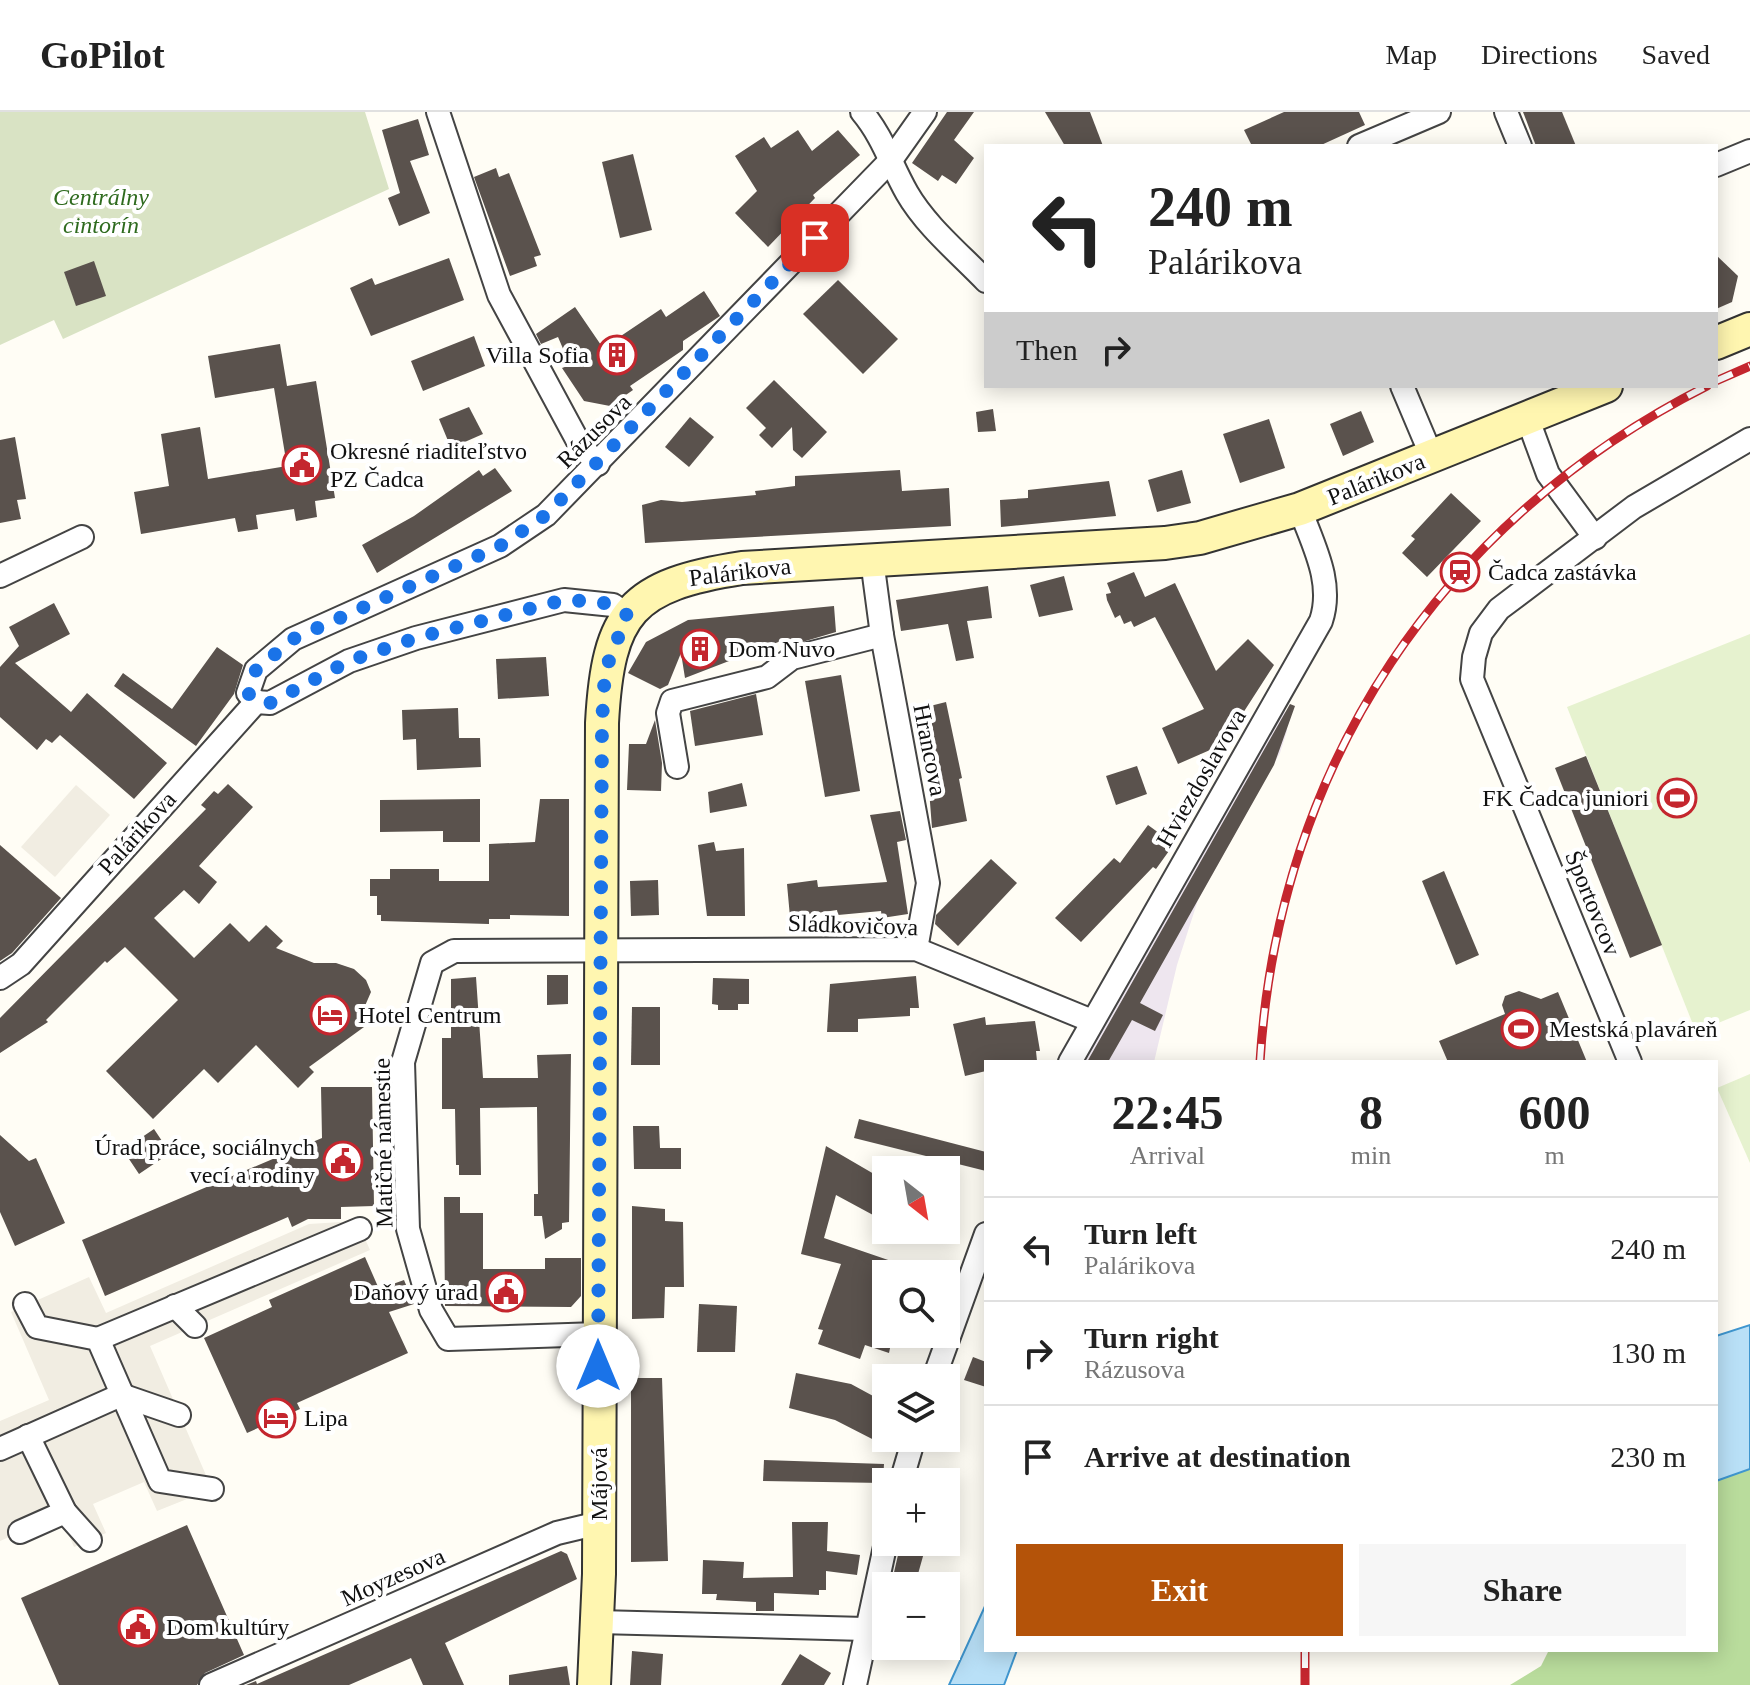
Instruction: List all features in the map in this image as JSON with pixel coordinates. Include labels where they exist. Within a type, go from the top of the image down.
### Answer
[{"type":"main road","points":[[1718,342],[1750,329]]},
{"type":"main road","name":"Palárikova","points":[[627,615],[651,593],[674,581],[742,568],[1165,543],[1236,530],[1300,509],[1601,388]]},
{"type":"main road","name":"Májová","points":[[594,1685],[598,1622],[600,948],[605,671],[627,615]]},
{"type":"street","points":[[438,112],[499,295],[580,445],[598,464]]},
{"type":"street","points":[[862,112],[883,140],[891,160],[924,216],[984,279]]},
{"type":"street","name":"Rázusova","points":[[256,702],[248,693],[256,670],[293,639],[500,546],[546,515],[891,160],[925,112]]},
{"type":"street","points":[[1364,144],[1439,112]]},
{"type":"street","points":[[1506,112],[1519,144]]},
{"type":"street","points":[[1718,164],[1750,151]]},
{"type":"street","points":[[1403,388],[1432,457]]},
{"type":"street","points":[[1527,417],[1548,474],[1595,538]]},
{"type":"street","name":"Športovcov","points":[[1629,1060],[1472,679],[1481,633],[1499,609],[1634,507],[1750,439]]},
{"type":"street","name":"Hviezdoslavova","points":[[1071,1060],[1315,632],[1326,607],[1321,564],[1300,509]]},
{"type":"street","points":[[0,576],[82,537]]},
{"type":"street","name":"Hrancova","points":[[872,560],[882,635],[928,883],[916,949]]},
{"type":"street","points":[[256,702],[270,703],[363,656],[564,600],[602,602],[627,615]]},
{"type":"street","points":[[677,767],[668,713],[672,701],[767,677],[792,658],[882,635]]},
{"type":"street","name":"Palárikova","points":[[0,978],[21,964],[256,702]]},
{"type":"street","name":"Sládkovičova","points":[[600,948],[916,949],[1092,1021]]},
{"type":"street","name":"Matičné námestie","points":[[598,1334],[448,1339],[431,1310],[408,1229],[403,1062],[432,963],[454,951],[600,948]]},
{"type":"street","points":[[25,1304],[37,1327],[98,1339],[360,1229]]},
{"type":"street","points":[[939,1364],[984,1240]]},
{"type":"street","points":[[175,1306],[195,1326]]},
{"type":"street","points":[[98,1339],[160,1481],[212,1489]]},
{"type":"street","points":[[0,1449],[121,1395],[179,1415]]},
{"type":"street","points":[[28,1436],[65,1512],[90,1540]]},
{"type":"street","points":[[20,1532],[65,1512]]},
{"type":"street","name":"Moyzesova","points":[[211,1685],[557,1533],[599,1523]]},
{"type":"street","points":[[855,1685],[883,1556]]},
{"type":"street","points":[[598,1622],[865,1629]]},
{"type":"shaded area","points":[[1284,701],[1287,731],[1280,753],[1198,900],[1177,965],[1154,1060],[1078,1060]]},
{"type":"shaded area","points":[[76,785],[110,815],[55,877],[21,847]]},
{"type":"shaded area","points":[[357,1221],[370,1250],[150,1346],[212,1489],[157,1511],[144,1482],[93,1504],[106,1533],[74,1547],[60,1515],[0,1541],[0,1421],[49,1400],[11,1312],[89,1277],[106,1313],[309,1224]]},
{"type":"green space","name":"Centrálny cintorín","points":[[0,112],[365,112],[389,189],[63,339],[54,320],[0,345]]},
{"type":"green space","name":"FK Čadca juniori","points":[[1750,634],[1750,1010],[1696,1032],[1567,707]]},
{"type":"green space","points":[[1750,1074],[1750,1163],[1718,1090],[1718,1088]]},
{"type":"green space","points":[[1750,1469],[1750,1685],[1510,1685],[1541,1666],[1548,1652],[1718,1652],[1718,1480]]},
{"type":"water","points":[[1750,1325],[1750,1469],[1718,1480],[1718,1335]]},
{"type":"water","points":[[984,1608],[984,1652],[1016,1652],[1004,1685],[949,1685]]},
{"type":"building","points":[[947,112],[974,112],[954,140],[974,158],[956,184],[942,175],[938,181],[912,163]]},
{"type":"building","points":[[1045,112],[1090,112],[1102,144],[1064,144]]},
{"type":"building","points":[[1284,112],[1359,112],[1365,125],[1323,144],[1251,144],[1244,130]]},
{"type":"building","points":[[1523,112],[1562,112],[1575,144],[1535,144]]},
{"type":"building","points":[[418,119],[429,155],[410,161],[430,213],[399,226],[388,198],[400,193],[382,130]]},
{"type":"building","points":[[798,130],[812,151],[838,130],[860,155],[813,195],[815,198],[768,247],[735,213],[757,191],[735,156],[764,137],[771,148]]},
{"type":"building","points":[[633,154],[652,230],[620,238],[602,162]]},
{"type":"building","points":[[496,168],[499,177],[509,173],[541,255],[534,257],[537,266],[510,276],[474,177]]},
{"type":"building","points":[[1718,257],[1738,276],[1732,302],[1718,308]]},
{"type":"building","points":[[449,258],[464,300],[371,336],[350,288],[372,278],[375,285]]},
{"type":"building","points":[[94,261],[106,296],[76,306],[64,272]]},
{"type":"building","points":[[838,280],[898,339],[863,374],[803,314]]},
{"type":"building","name":"Villa Sofia","points":[[704,291],[720,316],[683,341],[683,350],[630,386],[633,390],[610,406],[584,401],[562,368],[570,365],[558,337],[541,344],[536,334],[575,307],[603,348],[661,309],[666,317]]},
{"type":"building","points":[[474,336],[485,366],[423,391],[411,361]]},
{"type":"building","points":[[280,344],[287,386],[316,381],[335,498],[315,501],[317,517],[296,521],[294,509],[256,515],[258,529],[238,532],[235,518],[141,534],[134,492],[169,486],[161,434],[200,427],[208,479],[287,466],[274,388],[215,398],[208,356]]},
{"type":"building","points":[[774,380],[827,432],[802,458],[793,450],[792,427],[772,448],[759,435],[766,428],[746,408]]},
{"type":"building","points":[[469,407],[483,434],[451,448],[439,419]]},
{"type":"building","points":[[993,409],[996,431],[978,432],[976,412]]},
{"type":"building","points":[[1361,411],[1374,442],[1343,456],[1330,424]]},
{"type":"building","points":[[690,417],[714,437],[689,467],[665,447]]},
{"type":"building","points":[[1269,419],[1285,468],[1240,483],[1223,434]]},
{"type":"building","points":[[15,437],[26,499],[17,500],[21,519],[0,523],[0,440]]},
{"type":"building","points":[[495,468],[512,491],[377,573],[362,545],[414,516],[479,470],[483,476]]},
{"type":"building","points":[[900,470],[902,491],[949,488],[951,526],[645,543],[642,505],[661,500],[682,502],[756,495],[755,491],[795,486],[795,476]]},
{"type":"building","points":[[1182,470],[1191,503],[1157,512],[1148,480]]},
{"type":"building","points":[[1109,481],[1116,516],[1001,527],[1000,500],[1028,498],[1028,490]]},
{"type":"building","name":"Čadca zastávka","points":[[1451,493],[1481,521],[1427,577],[1402,553],[1415,539],[1411,536]]},
{"type":"building","points":[[1134,572],[1145,597],[1175,583],[1216,671],[1248,639],[1274,665],[1214,758],[1210,750],[1178,764],[1162,728],[1204,709],[1155,617],[1134,627],[1131,621],[1124,624],[1120,615],[1115,618],[1107,600],[1106,594],[1111,593],[1107,583]]},
{"type":"building","points":[[1064,576],[1073,610],[1039,617],[1030,585]]},
{"type":"building","points":[[988,586],[992,618],[967,621],[974,658],[956,661],[948,624],[901,631],[896,600]]},
{"type":"building","points":[[54,603],[70,634],[15,663],[71,712],[87,693],[167,763],[134,799],[60,735],[52,743],[46,739],[37,750],[0,717],[0,667],[19,646],[9,627]]},
{"type":"building","name":"Dom Nuvo","points":[[834,606],[836,632],[782,648],[781,641],[685,678],[681,653],[668,685],[660,689],[628,673],[646,642],[688,620]]},
{"type":"building","points":[[217,647],[243,665],[234,694],[196,746],[114,686],[123,673],[172,709]]},
{"type":"building","points":[[546,657],[549,696],[498,699],[496,659]]},
{"type":"building","points":[[841,675],[860,791],[825,797],[805,681]]},
{"type":"building","points":[[756,694],[763,735],[695,746],[690,711]]},
{"type":"building","points":[[946,702],[962,778],[959,779],[967,821],[932,828],[927,764],[914,710]]},
{"type":"building","points":[[1290,704],[1295,706],[1274,765],[1140,1003],[1163,1015],[1155,1031],[1132,1020],[1109,1060],[1088,1060]]},
{"type":"building","points":[[458,708],[459,738],[480,738],[481,767],[417,770],[416,739],[403,740],[402,710]]},
{"type":"building","points":[[655,720],[662,763],[661,791],[627,790],[629,744],[646,744]]},
{"type":"building","points":[[1586,756],[1662,945],[1630,958],[1555,768]]},
{"type":"building","points":[[1137,766],[1147,794],[1116,805],[1106,776]]},
{"type":"building","points":[[742,783],[747,806],[710,813],[708,792]]},
{"type":"building","points":[[228,784],[253,807],[199,866],[217,882],[199,904],[184,890],[154,918],[194,958],[230,923],[249,942],[266,925],[283,941],[276,948],[314,963],[336,963],[354,969],[366,980],[371,992],[361,1015],[364,1027],[309,1067],[314,1072],[298,1088],[256,1045],[218,1083],[204,1069],[153,1119],[106,1071],[178,1000],[125,947],[107,963],[105,961],[46,1020],[48,1022],[0,1053],[0,1018],[206,809],[201,805],[214,791],[218,794]]},
{"type":"building","points":[[480,799],[480,842],[443,842],[443,831],[380,832],[380,800]]},
{"type":"building","points":[[540,799],[569,799],[569,916],[510,915],[510,919],[489,919],[489,924],[381,921],[381,915],[377,915],[377,896],[370,896],[370,879],[390,879],[390,869],[439,869],[439,881],[489,881],[489,844],[535,842]]},
{"type":"building","points":[[900,811],[906,840],[897,842],[908,914],[882,918],[881,911],[838,915],[837,910],[790,917],[787,884],[817,880],[818,887],[887,882],[870,815]]},
{"type":"building","points":[[1148,825],[1174,844],[1156,869],[1153,867],[1081,942],[1055,918],[1114,858],[1120,863]]},
{"type":"building","points":[[714,842],[716,851],[744,848],[745,916],[707,916],[698,845]]},
{"type":"building","points":[[0,845],[61,898],[12,953],[0,961]]},
{"type":"building","points":[[991,859],[1017,883],[958,946],[935,924],[936,915]]},
{"type":"building","points":[[1444,871],[1479,955],[1456,965],[1422,881]]},
{"type":"building","points":[[658,880],[659,915],[631,916],[630,881]]},
{"type":"building","points":[[547,975],[568,975],[568,1004],[547,1005]]},
{"type":"building","points":[[916,976],[919,1008],[910,1008],[910,1016],[858,1019],[858,1032],[827,1032],[830,984]]},
{"type":"building","points":[[476,977],[483,1078],[538,1078],[537,1055],[571,1054],[569,1222],[562,1223],[562,1229],[545,1239],[542,1216],[534,1216],[534,1194],[538,1194],[537,1107],[480,1108],[481,1175],[459,1175],[459,1165],[456,1165],[455,1109],[442,1109],[442,1038],[451,1038],[451,979]]},
{"type":"building","points":[[713,978],[749,979],[749,1004],[738,1004],[738,1010],[718,1010],[718,1005],[712,1004]]},
{"type":"building","name":"Mestská plaváreň","points":[[1519,991],[1541,999],[1558,992],[1586,1060],[1447,1060],[1439,1041],[1505,1014],[1502,1005],[1505,996]]},
{"type":"building","points":[[632,1007],[660,1007],[660,1065],[631,1065]]},
{"type":"building","points":[[985,1017],[986,1025],[1035,1021],[1040,1051],[1036,1051],[1037,1060],[984,1060],[984,1071],[965,1076],[953,1024]]},
{"type":"building","points":[[321,1087],[372,1087],[374,1206],[341,1207],[341,1219],[308,1219],[292,1227],[288,1217],[105,1296],[82,1240],[322,1138]]},
{"type":"building","points":[[859,1119],[984,1151],[984,1170],[960,1164],[960,1156],[926,1156],[854,1138]]},
{"type":"building","points":[[633,1126],[659,1126],[660,1148],[681,1148],[681,1169],[634,1169]]},
{"type":"building","points":[[154,1129],[170,1153],[139,1174],[129,1159],[135,1155],[129,1146]]},
{"type":"building","points":[[0,1135],[29,1161],[36,1158],[65,1223],[15,1246],[0,1212]]},
{"type":"building","points":[[826,1146],[872,1173],[872,1214],[836,1195],[824,1238],[888,1260],[872,1260],[872,1347],[865,1345],[860,1359],[818,1344],[823,1330],[818,1329],[841,1264],[801,1254]]},
{"type":"building","points":[[444,1197],[460,1197],[460,1213],[483,1213],[483,1269],[545,1269],[545,1258],[581,1258],[581,1296],[571,1307],[445,1306]]},
{"type":"building","points":[[632,1206],[665,1209],[665,1221],[683,1222],[684,1287],[665,1287],[664,1318],[632,1319]]},
{"type":"building","points":[[365,1257],[379,1289],[404,1280],[414,1304],[389,1312],[408,1353],[297,1403],[300,1409],[247,1433],[204,1338],[272,1307],[269,1300]]},
{"type":"building","points":[[699,1304],[737,1306],[735,1352],[697,1352]]},
{"type":"building","points":[[874,1348],[890,1348],[889,1353]]},
{"type":"building","points":[[973,1357],[984,1361],[984,1386],[964,1380]]},
{"type":"building","points":[[796,1373],[851,1384],[872,1395],[872,1439],[835,1420],[789,1408]]},
{"type":"building","points":[[631,1378],[662,1378],[668,1561],[631,1562]]},
{"type":"building","points":[[764,1460],[884,1464],[884,1468],[872,1468],[872,1483],[763,1481]]},
{"type":"building","points":[[792,1522],[828,1522],[827,1551],[860,1555],[857,1575],[826,1571],[826,1590],[819,1590],[819,1595],[774,1593],[774,1611],[756,1611],[756,1602],[716,1600],[717,1594],[702,1594],[703,1560],[744,1562],[743,1578],[793,1577]]},
{"type":"building","points":[[187,1525],[244,1655],[205,1673],[197,1685],[59,1685],[21,1598]]},
{"type":"building","points":[[561,1551],[567,1554],[577,1579],[445,1643],[464,1685],[423,1685],[411,1658],[349,1685],[246,1685],[256,1681],[257,1684]]},
{"type":"building","points":[[898,1556],[923,1556],[919,1572],[894,1572]]},
{"type":"building","points":[[632,1651],[663,1654],[661,1685],[630,1685]]},
{"type":"building","points":[[800,1654],[831,1673],[824,1685],[781,1685]]},
{"type":"building","points":[[567,1666],[570,1685],[509,1685],[509,1675]]},
{"type":"railway","points":[[1718,380],[1750,366]]},
{"type":"railway","points":[[1260,1060],[1274,953],[1300,850],[1339,753],[1391,663],[1454,580],[1528,506],[1612,441],[1704,388]]},
{"type":"railway","points":[[1305,1652],[1305,1685]]},
{"type":"place","name":"Villa Sofia","points":[[617,355]]},
{"type":"place","name":"Okresné riaditeľstvo PZ Čadca","points":[[302,465]]},
{"type":"place","name":"Čadca zastávka","points":[[1460,572]]},
{"type":"place","name":"Dom Nuvo","points":[[700,649]]},
{"type":"place","name":"FK Čadca juniori","points":[[1677,798]]},
{"type":"place","name":"Hotel Centrum","points":[[330,1015]]},
{"type":"place","name":"Mestská plaváreň","points":[[1521,1029]]},
{"type":"place","name":"Úrad práce, sociálnych vecí a rodiny","points":[[343,1161]]},
{"type":"place","name":"Daňový úrad","points":[[506,1292]]},
{"type":"place","name":"Lipa","points":[[276,1418]]},
{"type":"place","name":"Dom kultúry","points":[[138,1627]]},
{"type":"route","points":[[598,1366],[600,774],[605,671],[627,615],[613,605],[602,602],[564,600],[416,638],[349,661],[270,703],[256,702],[248,693],[256,670],[293,639],[500,546],[546,515],[815,238]]}]
